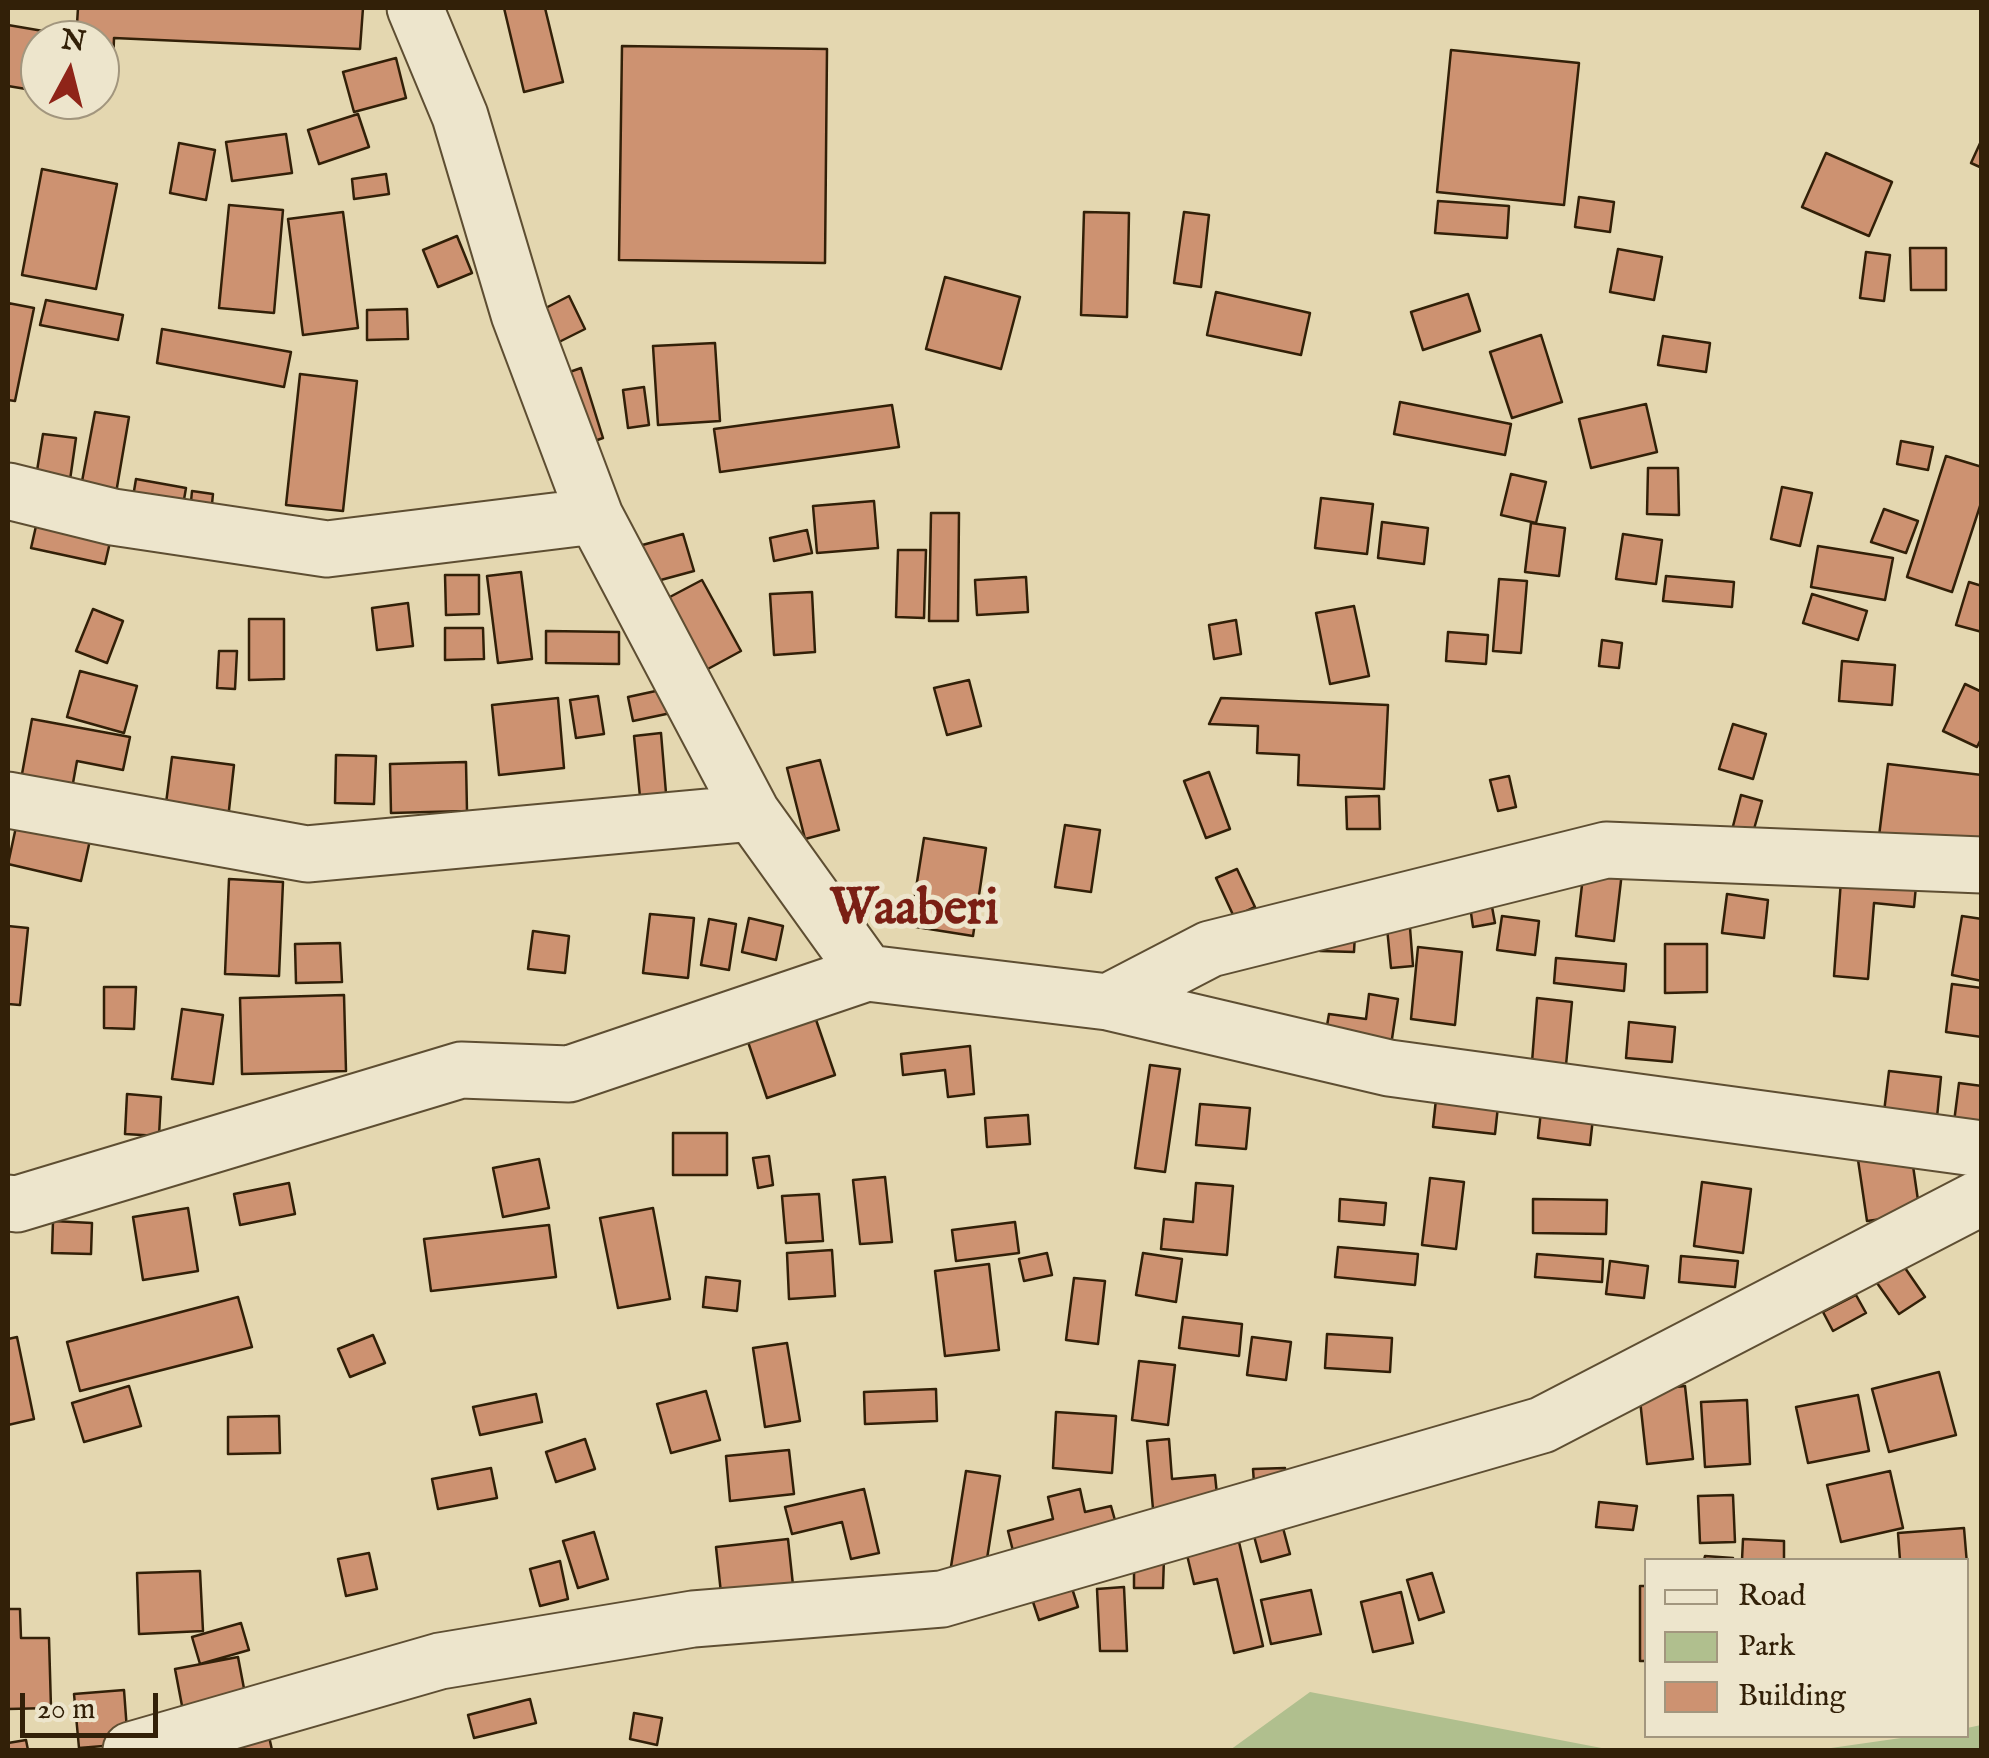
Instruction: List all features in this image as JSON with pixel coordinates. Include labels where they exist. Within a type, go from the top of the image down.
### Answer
[{"type":"street","points":[[414,8],[460,116],[519,314],[596,516],[752,813],[867,973]]},
{"type":"street","points":[[8,491],[113,518],[326,549],[596,516]]},
{"type":"street","points":[[8,800],[307,854],[752,813]]},
{"type":"street","points":[[1108,1002],[1210,949],[1606,850],[1982,865]]},
{"type":"street","points":[[8,1202],[17,1204],[461,1070],[569,1074],[867,973],[1108,1002],[1390,1068],[1982,1149]]},
{"type":"street","points":[[130,1750],[440,1661],[694,1619],[942,1599],[1542,1425],[1982,1197]]},
{"type":"green space","points":[[1310,1692],[1612,1750],[1230,1750]]},
{"type":"green space","points":[[1981,1725],[1981,1750],[1817,1750],[1901,1738],[1969,1738],[1969,1728]]},
{"type":"building","points":[[78,8],[363,8],[360,49],[120,38],[120,20],[77,20]]},
{"type":"building","points":[[504,8],[545,8],[563,82],[524,92]]},
{"type":"building","points":[[8,25],[20,27],[20,88],[8,86]]},
{"type":"building","points":[[622,46],[827,49],[825,263],[619,260]]},
{"type":"building","points":[[1451,50],[1579,63],[1564,205],[1437,192]]},
{"type":"building","points":[[396,58],[406,98],[354,112],[343,72]]},
{"type":"building","points":[[358,114],[369,147],[319,164],[308,130]]},
{"type":"building","points":[[286,134],[292,173],[232,181],[226,142]]},
{"type":"building","points":[[1982,139],[1982,168],[1971,163]]},
{"type":"building","points":[[179,143],[215,150],[206,200],[170,193]]},
{"type":"building","points":[[1826,153],[1892,182],[1869,236],[1802,207]]},
{"type":"building","points":[[42,169],[117,184],[96,289],[22,275]]},
{"type":"building","points":[[386,174],[389,194],[354,199],[352,179]]},
{"type":"building","points":[[1579,197],[1614,202],[1610,232],[1575,227]]},
{"type":"building","points":[[1438,201],[1509,206],[1507,238],[1435,233]]},
{"type":"building","points":[[229,205],[283,210],[274,313],[219,308]]},
{"type":"building","points":[[343,212],[358,328],[303,335],[288,219]]},
{"type":"building","points":[[1084,212],[1129,213],[1127,317],[1081,315]]},
{"type":"building","points":[[1184,212],[1209,215],[1201,287],[1174,283]]},
{"type":"building","points":[[457,236],[472,273],[438,287],[423,250]]},
{"type":"building","points":[[1910,248],[1946,248],[1946,290],[1911,290]]},
{"type":"building","points":[[1618,249],[1662,257],[1654,300],[1610,292]]},
{"type":"building","points":[[1866,252],[1890,255],[1884,301],[1860,298]]},
{"type":"building","points":[[945,277],[1020,297],[1001,369],[926,349]]},
{"type":"building","points":[[1216,292],[1310,313],[1301,355],[1207,335]]},
{"type":"building","points":[[1468,294],[1480,331],[1423,350],[1411,312]]},
{"type":"building","points":[[569,296],[585,329],[549,347],[532,315]]},
{"type":"building","points":[[46,300],[123,315],[118,340],[40,325]]},
{"type":"building","points":[[8,303],[34,308],[15,401],[8,400]]},
{"type":"building","points":[[407,309],[408,339],[367,340],[367,310]]},
{"type":"building","points":[[162,329],[291,352],[284,387],[157,363]]},
{"type":"building","points":[[1541,335],[1562,402],[1512,418],[1490,352]]},
{"type":"building","points":[[1663,336],[1710,343],[1706,372],[1658,365]]},
{"type":"building","points":[[715,343],[720,421],[658,425],[653,346]]},
{"type":"building","points":[[581,368],[603,438],[583,445],[561,375]]},
{"type":"building","points":[[300,374],[357,381],[343,511],[286,505]]},
{"type":"building","points":[[644,387],[649,425],[628,428],[623,390]]},
{"type":"building","points":[[1400,402],[1511,424],[1505,455],[1394,434]]},
{"type":"building","points":[[1646,404],[1657,452],[1591,468],[1579,419]]},
{"type":"building","points":[[892,405],[899,447],[720,472],[714,429]]},
{"type":"building","points":[[95,412],[129,417],[115,499],[80,492]]},
{"type":"building","points":[[43,434],[76,438],[68,494],[34,489]]},
{"type":"building","points":[[1901,441],[1933,447],[1928,470],[1897,464]]},
{"type":"building","points":[[1946,456],[1982,467],[1982,500],[1952,592],[1907,577]]},
{"type":"building","points":[[1648,468],[1678,468],[1679,515],[1647,514]]},
{"type":"building","points":[[1511,474],[1546,482],[1536,523],[1501,515]]},
{"type":"building","points":[[136,479],[186,488],[182,511],[132,503]]},
{"type":"building","points":[[1782,487],[1812,493],[1800,546],[1771,539]]},
{"type":"building","points":[[192,491],[213,494],[211,514],[190,512]]},
{"type":"building","points":[[1321,498],[1373,504],[1367,554],[1315,548]]},
{"type":"building","points":[[874,501],[878,548],[817,553],[813,506]]},
{"type":"building","points":[[1884,509],[1918,521],[1906,553],[1871,542]]},
{"type":"building","points":[[39,513],[113,529],[105,564],[31,548]]},
{"type":"building","points":[[931,513],[959,513],[958,621],[929,621]]},
{"type":"building","points":[[1382,522],[1428,528],[1424,564],[1378,558]]},
{"type":"building","points":[[1531,523],[1565,528],[1559,576],[1525,572]]},
{"type":"building","points":[[807,530],[812,553],[774,561],[770,538]]},
{"type":"building","points":[[683,534],[694,571],[646,584],[635,547]]},
{"type":"building","points":[[1623,534],[1662,540],[1656,584],[1616,579]]},
{"type":"building","points":[[1818,546],[1893,558],[1885,600],[1811,587]]},
{"type":"building","points":[[898,550],[926,550],[924,618],[896,617]]},
{"type":"building","points":[[521,572],[532,659],[498,663],[487,576]]},
{"type":"building","points":[[445,575],[479,575],[479,614],[446,615]]},
{"type":"building","points":[[1666,576],[1734,582],[1732,607],[1663,601]]},
{"type":"building","points":[[1026,577],[1028,612],[977,615],[975,580]]},
{"type":"building","points":[[1499,579],[1527,581],[1521,653],[1493,651]]},
{"type":"building","points":[[702,580],[741,651],[706,670],[666,599]]},
{"type":"building","points":[[1969,582],[1982,586],[1982,632],[1956,625]]},
{"type":"building","points":[[812,592],[815,652],[774,655],[770,594]]},
{"type":"building","points":[[1812,594],[1867,611],[1858,640],[1803,623]]},
{"type":"building","points":[[408,603],[413,646],[377,650],[372,608]]},
{"type":"building","points":[[1354,606],[1369,676],[1330,684],[1316,613]]},
{"type":"building","points":[[93,609],[123,621],[107,663],[76,651]]},
{"type":"building","points":[[249,619],[284,619],[284,679],[249,680]]},
{"type":"building","points":[[1236,620],[1241,654],[1214,659],[1209,625]]},
{"type":"building","points":[[445,628],[483,628],[484,659],[445,660]]},
{"type":"building","points":[[546,631],[619,632],[619,664],[546,663]]},
{"type":"building","points":[[1448,632],[1488,635],[1486,664],[1446,661]]},
{"type":"building","points":[[1602,640],[1622,643],[1619,668],[1599,666]]},
{"type":"building","points":[[219,651],[237,651],[235,689],[217,688]]},
{"type":"building","points":[[1842,661],[1895,665],[1892,705],[1839,701]]},
{"type":"building","points":[[80,671],[137,686],[124,733],[67,717]]},
{"type":"building","points":[[969,680],[981,726],[947,735],[934,688]]},
{"type":"building","points":[[1965,684],[1982,692],[1982,737],[1977,747],[1943,731]]},
{"type":"building","points":[[665,689],[671,713],[633,721],[628,697]]},
{"type":"building","points":[[598,696],[604,734],[576,738],[570,700]]},
{"type":"building","points":[[558,698],[564,768],[499,775],[492,705]]},
{"type":"building","points":[[1221,698],[1388,705],[1384,789],[1298,785],[1299,755],[1257,753],[1258,726],[1209,724]]},
{"type":"building","points":[[32,719],[130,737],[123,770],[77,761],[69,805],[18,796]]},
{"type":"building","points":[[1733,724],[1766,734],[1753,779],[1719,769]]},
{"type":"building","points":[[661,733],[667,805],[641,807],[634,736]]},
{"type":"building","points":[[336,755],[376,756],[374,804],[335,803]]},
{"type":"building","points":[[172,757],[234,765],[228,819],[165,811]]},
{"type":"building","points":[[820,760],[839,830],[805,839],[787,768]]},
{"type":"building","points":[[466,762],[467,811],[391,813],[390,764]]},
{"type":"building","points":[[1888,764],[1982,775],[1982,848],[1879,836]]},
{"type":"building","points":[[1209,772],[1230,829],[1206,838],[1184,781]]},
{"type":"building","points":[[1509,776],[1516,807],[1498,811],[1490,780]]},
{"type":"building","points":[[1741,795],[1762,801],[1752,836],[1732,830]]},
{"type":"building","points":[[1379,796],[1380,829],[1347,829],[1346,797]]},
{"type":"building","points":[[19,813],[92,831],[81,881],[8,864]]},
{"type":"building","points":[[1065,825],[1100,830],[1091,892],[1055,887]]},
{"type":"building","points":[[924,838],[986,848],[973,936],[910,926]]},
{"type":"building","points":[[1584,868],[1622,872],[1614,941],[1576,936]]},
{"type":"building","points":[[1237,869],[1255,907],[1234,917],[1216,878]]},
{"type":"building","points":[[229,879],[283,882],[279,976],[225,974]]},
{"type":"building","points":[[1841,880],[1916,886],[1914,907],[1874,903],[1868,979],[1834,976]]},
{"type":"building","points":[[1727,894],[1768,900],[1764,938],[1722,933]]},
{"type":"building","points":[[1490,896],[1495,923],[1473,927],[1469,899]]},
{"type":"building","points":[[650,914],[694,918],[688,978],[643,973]]},
{"type":"building","points":[[1409,915],[1413,966],[1391,968],[1386,918]]},
{"type":"building","points":[[1502,916],[1539,921],[1535,955],[1497,950]]},
{"type":"building","points":[[1962,916],[1982,919],[1982,981],[1952,975]]},
{"type":"building","points":[[749,918],[783,926],[776,960],[742,952]]},
{"type":"building","points":[[709,919],[736,924],[729,970],[701,965]]},
{"type":"building","points":[[8,926],[28,928],[20,1005],[8,1004]]},
{"type":"building","points":[[533,931],[569,936],[565,973],[528,969]]},
{"type":"building","points":[[1320,932],[1355,933],[1354,952],[1320,951]]},
{"type":"building","points":[[340,943],[342,982],[296,983],[295,944]]},
{"type":"building","points":[[1665,944],[1707,944],[1707,992],[1665,993]]},
{"type":"building","points":[[1418,947],[1462,952],[1455,1025],[1411,1019]]},
{"type":"building","points":[[1556,958],[1626,964],[1624,991],[1554,983]]},
{"type":"building","points":[[1952,984],[1982,988],[1982,1037],[1946,1032]]},
{"type":"building","points":[[104,987],[136,987],[134,1029],[104,1028]]},
{"type":"building","points":[[1369,994],[1398,999],[1390,1052],[1324,1043],[1329,1014],[1366,1019]]},
{"type":"building","points":[[344,995],[346,1071],[242,1074],[240,998]]},
{"type":"building","points":[[1537,998],[1572,1002],[1566,1065],[1532,1062]]},
{"type":"building","points":[[182,1009],[223,1015],[213,1084],[172,1079]]},
{"type":"building","points":[[814,1014],[835,1075],[767,1098],[746,1036]]},
{"type":"building","points":[[1629,1022],[1675,1027],[1672,1062],[1626,1058]]},
{"type":"building","points":[[970,1046],[974,1094],[948,1097],[945,1070],[903,1075],[901,1054]]},
{"type":"building","points":[[1150,1065],[1180,1069],[1165,1172],[1135,1168]]},
{"type":"building","points":[[1889,1071],[1941,1077],[1937,1117],[1884,1112]]},
{"type":"building","points":[[1959,1083],[1982,1086],[1982,1126],[1954,1122]]},
{"type":"building","points":[[1437,1090],[1499,1097],[1495,1134],[1433,1127]]},
{"type":"building","points":[[127,1094],[161,1097],[159,1136],[125,1134]]},
{"type":"building","points":[[1542,1102],[1594,1109],[1590,1145],[1538,1138]]},
{"type":"building","points":[[1200,1104],[1250,1108],[1246,1149],[1196,1145]]},
{"type":"building","points":[[1028,1115],[1030,1144],[987,1147],[985,1118]]},
{"type":"building","points":[[673,1133],[727,1133],[727,1175],[673,1175]]},
{"type":"building","points":[[1910,1145],[1920,1214],[1867,1221],[1857,1153]]},
{"type":"building","points":[[769,1156],[773,1185],[758,1188],[753,1158]]},
{"type":"building","points":[[539,1159],[549,1208],[503,1217],[493,1168]]},
{"type":"building","points":[[885,1177],[892,1242],[860,1244],[853,1180]]},
{"type":"building","points":[[1430,1178],[1464,1182],[1456,1249],[1422,1245]]},
{"type":"building","points":[[1702,1182],[1751,1189],[1743,1253],[1694,1246]]},
{"type":"building","points":[[289,1183],[295,1214],[240,1225],[234,1194]]},
{"type":"building","points":[[1196,1183],[1233,1186],[1227,1255],[1161,1249],[1164,1219],[1193,1222]]},
{"type":"building","points":[[819,1194],[823,1241],[786,1243],[782,1196]]},
{"type":"building","points":[[1340,1199],[1386,1203],[1384,1225],[1339,1221]]},
{"type":"building","points":[[1533,1199],[1607,1200],[1606,1234],[1533,1233]]},
{"type":"building","points":[[188,1208],[198,1271],[143,1280],[133,1217]]},
{"type":"building","points":[[653,1208],[670,1299],[618,1308],[600,1218]]},
{"type":"building","points":[[53,1221],[92,1223],[91,1254],[52,1253]]},
{"type":"building","points":[[1015,1222],[1019,1253],[956,1261],[952,1230]]},
{"type":"building","points":[[549,1225],[556,1277],[431,1291],[424,1239]]},
{"type":"building","points":[[1338,1247],[1418,1254],[1415,1285],[1335,1277]]},
{"type":"building","points":[[832,1250],[835,1296],[789,1299],[787,1253]]},
{"type":"building","points":[[1047,1253],[1052,1275],[1024,1281],[1019,1259]]},
{"type":"building","points":[[1143,1253],[1182,1259],[1176,1302],[1136,1295]]},
{"type":"building","points":[[1537,1254],[1603,1259],[1602,1282],[1535,1277]]},
{"type":"building","points":[[1681,1256],[1738,1261],[1735,1287],[1679,1282]]},
{"type":"building","points":[[1610,1261],[1648,1266],[1644,1298],[1606,1294]]},
{"type":"building","points":[[989,1264],[999,1350],[945,1356],[935,1271]]},
{"type":"building","points":[[1903,1265],[1925,1297],[1899,1314],[1877,1283]]},
{"type":"building","points":[[706,1277],[740,1281],[737,1311],[703,1307]]},
{"type":"building","points":[[1074,1278],[1105,1281],[1098,1344],[1066,1340]]},
{"type":"building","points":[[1856,1295],[1866,1313],[1833,1331],[1823,1312]]},
{"type":"building","points":[[238,1297],[252,1347],[80,1391],[67,1342]]},
{"type":"building","points":[[1183,1317],[1242,1324],[1239,1356],[1179,1348]]},
{"type":"building","points":[[1327,1334],[1392,1338],[1390,1372],[1325,1368]]},
{"type":"building","points":[[373,1335],[385,1363],[350,1377],[338,1349]]},
{"type":"building","points":[[17,1337],[34,1419],[8,1425],[8,1339]]},
{"type":"building","points":[[1252,1337],[1291,1342],[1286,1380],[1247,1375]]},
{"type":"building","points":[[787,1343],[800,1421],[765,1427],[753,1348]]},
{"type":"building","points":[[1139,1361],[1175,1365],[1168,1425],[1132,1420]]},
{"type":"building","points":[[1939,1372],[1956,1435],[1889,1452],[1872,1389]]},
{"type":"building","points":[[129,1386],[141,1426],[84,1442],[72,1403]]},
{"type":"building","points":[[1685,1386],[1693,1459],[1647,1464],[1639,1391]]},
{"type":"building","points":[[936,1389],[937,1421],[865,1424],[864,1392]]},
{"type":"building","points":[[706,1391],[720,1440],[671,1453],[657,1404]]},
{"type":"building","points":[[536,1394],[542,1422],[480,1435],[473,1407]]},
{"type":"building","points":[[1858,1395],[1869,1451],[1808,1463],[1796,1407]]},
{"type":"building","points":[[1747,1400],[1750,1464],[1705,1467],[1701,1402]]},
{"type":"building","points":[[1056,1412],[1116,1416],[1112,1473],[1053,1468]]},
{"type":"building","points":[[279,1416],[280,1453],[228,1454],[228,1417]]},
{"type":"building","points":[[585,1439],[595,1469],[556,1482],[546,1452]]},
{"type":"building","points":[[1169,1439],[1172,1479],[1215,1475],[1218,1504],[1153,1509],[1147,1441]]},
{"type":"building","points":[[789,1450],[794,1494],[730,1501],[726,1456]]},
{"type":"building","points":[[491,1468],[497,1498],[438,1509],[432,1479]]},
{"type":"building","points":[[1285,1468],[1286,1496],[1255,1498],[1253,1469]]},
{"type":"building","points":[[966,1471],[1000,1476],[984,1578],[950,1573]]},
{"type":"building","points":[[1890,1471],[1903,1528],[1841,1542],[1827,1485]]},
{"type":"building","points":[[864,1489],[879,1553],[851,1559],[842,1522],[792,1534],[785,1507]]},
{"type":"building","points":[[1080,1489],[1085,1512],[1111,1506],[1120,1538],[1016,1563],[1008,1531],[1053,1519],[1048,1497]]},
{"type":"building","points":[[1733,1495],[1735,1542],[1700,1543],[1698,1496]]},
{"type":"building","points":[[1599,1502],[1637,1506],[1633,1530],[1596,1527]]},
{"type":"building","points":[[1283,1528],[1290,1554],[1261,1562],[1254,1536]]},
{"type":"building","points":[[1964,1528],[1966,1558],[1900,1558],[1898,1533]]},
{"type":"building","points":[[594,1532],[608,1579],[578,1588],[563,1541]]},
{"type":"building","points":[[788,1539],[793,1585],[721,1593],[716,1547]]},
{"type":"building","points":[[1743,1539],[1784,1541],[1784,1558],[1742,1558]]},
{"type":"building","points":[[1239,1542],[1263,1646],[1234,1653],[1217,1579],[1194,1584],[1187,1555]]},
{"type":"building","points":[[369,1553],[377,1589],[346,1596],[338,1559]]},
{"type":"building","points":[[1134,1556],[1164,1557],[1163,1588],[1134,1588]]},
{"type":"building","points":[[560,1561],[568,1599],[540,1606],[530,1569]]},
{"type":"building","points":[[200,1571],[203,1631],[139,1634],[137,1573]]},
{"type":"building","points":[[1432,1573],[1444,1612],[1419,1620],[1407,1580]]},
{"type":"building","points":[[1070,1582],[1078,1607],[1039,1620],[1031,1596]]},
{"type":"building","points":[[1640,1586],[1644,1586],[1644,1661],[1640,1661]]},
{"type":"building","points":[[1124,1587],[1127,1651],[1100,1651],[1097,1589]]},
{"type":"building","points":[[1311,1590],[1321,1634],[1271,1644],[1261,1600]]},
{"type":"building","points":[[1401,1592],[1413,1643],[1373,1652],[1361,1602]]},
{"type":"building","points":[[8,1609],[20,1609],[21,1638],[49,1638],[51,1708],[8,1709]]},
{"type":"building","points":[[241,1623],[249,1650],[200,1664],[192,1637]]},
{"type":"building","points":[[238,1657],[246,1699],[183,1711],[175,1669]]},
{"type":"building","points":[[124,1690],[128,1744],[79,1748],[74,1694]]},
{"type":"building","points":[[530,1699],[536,1723],[474,1738],[468,1715]]},
{"type":"building","points":[[634,1713],[662,1718],[657,1745],[630,1739]]},
{"type":"building","points":[[268,1732],[272,1750],[178,1750]]},
{"type":"building","points":[[26,1740],[28,1750],[8,1750],[8,1743]]},
{"type":"district","name":"Waaberi","points":[[914,913]]}]
